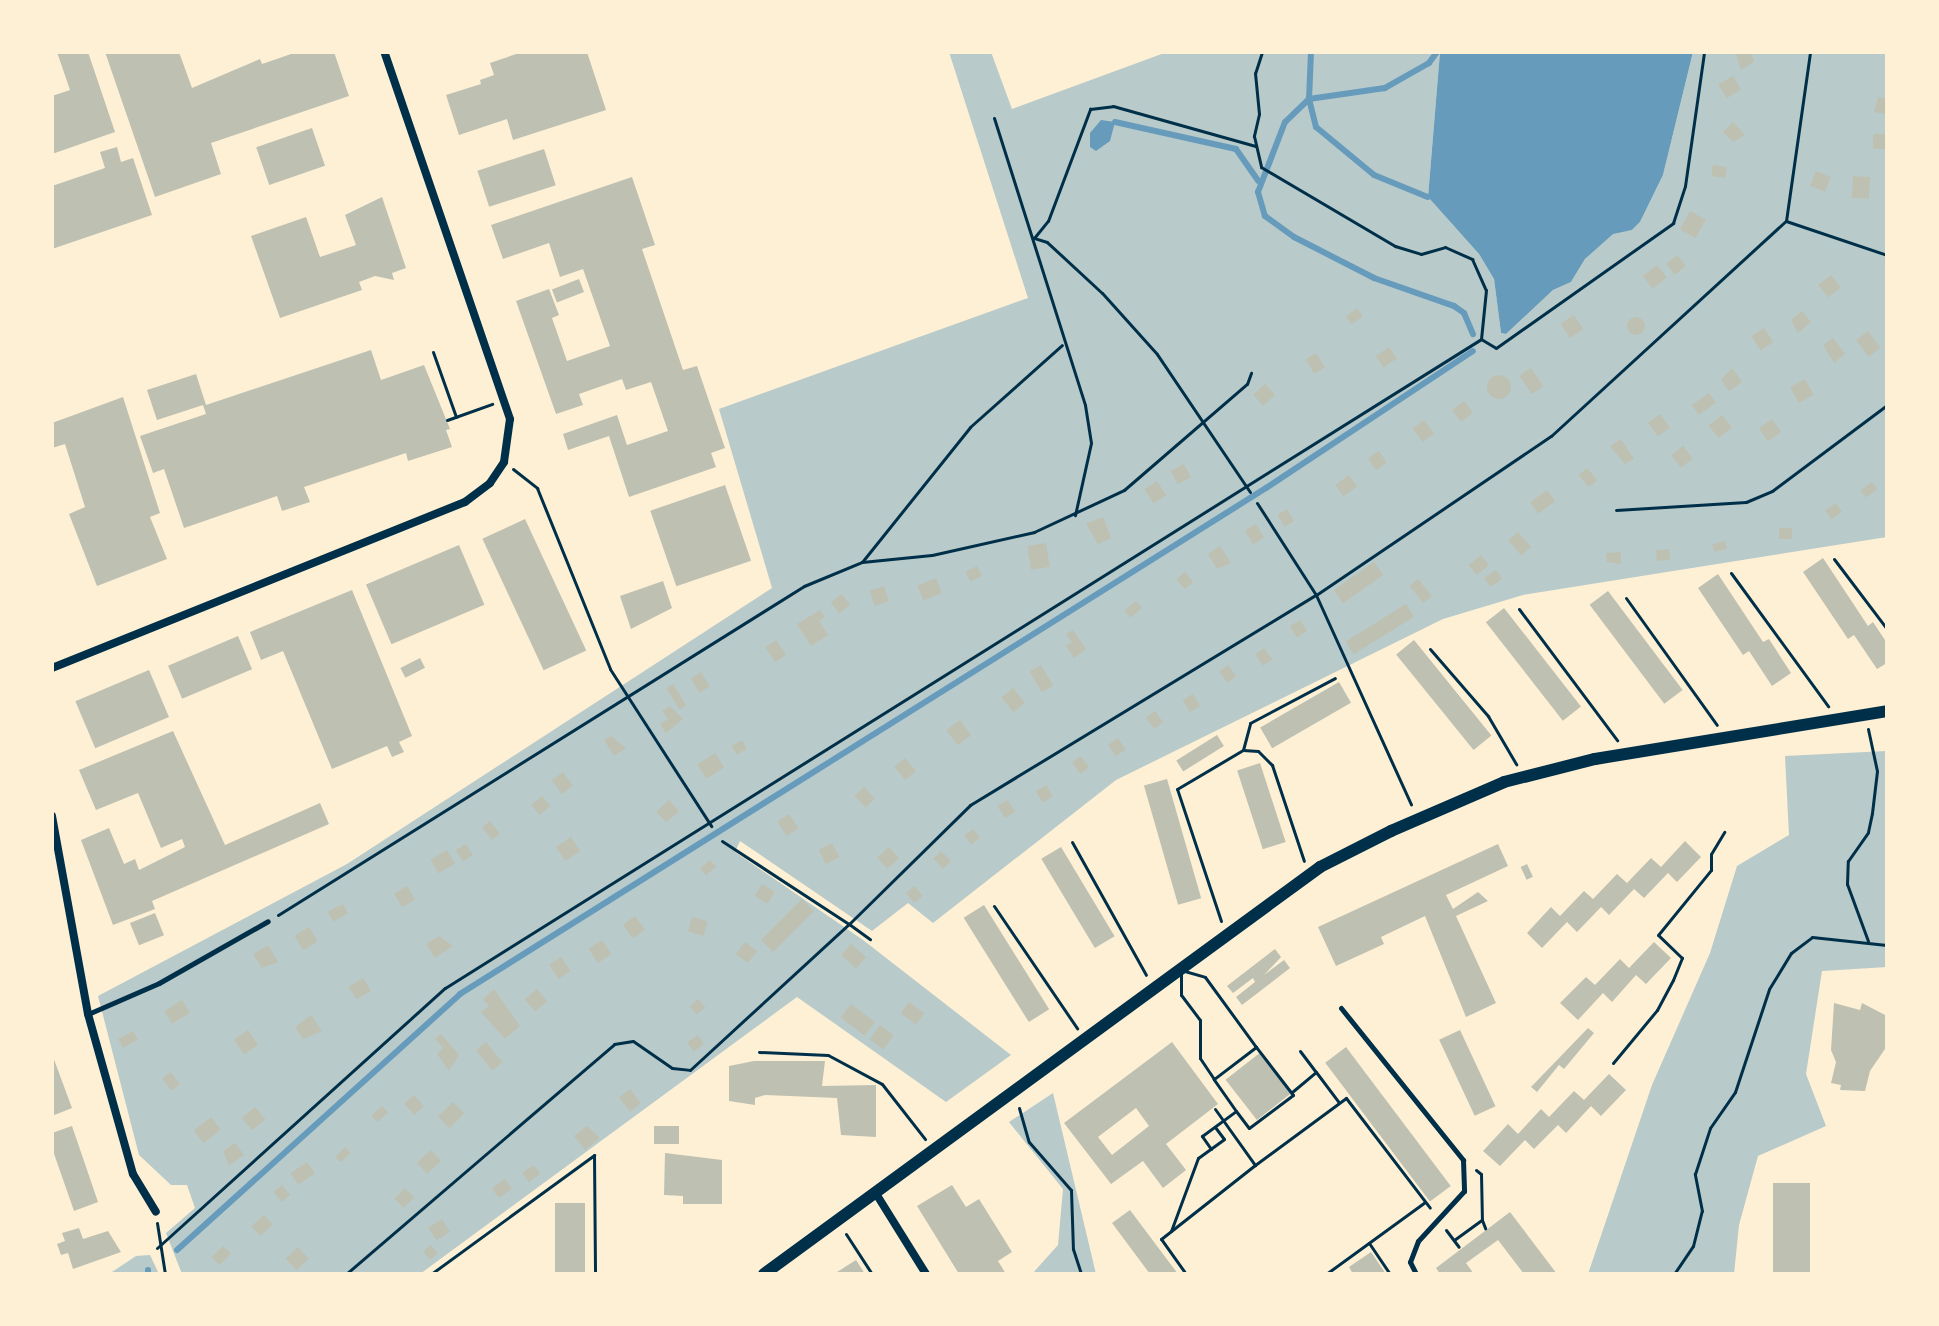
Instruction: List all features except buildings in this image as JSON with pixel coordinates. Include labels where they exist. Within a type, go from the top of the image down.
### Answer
[{"type":"street","points":[[52,668],[465,502],[490,483],[504,462],[511,433],[504,400],[384,52]]},
{"type":"street","points":[[764,1274],[1309,876],[1417,819],[1524,777],[1626,752],[1887,711]]},
{"type":"street","points":[[52,816],[88,1014],[133,1174],[156,1212]]},
{"type":"street","points":[[875,1192],[926,1274]]},
{"type":"lane","points":[[88,1014],[159,983],[268,921]]},
{"type":"lane","points":[[1341,1008],[1463,1160],[1464,1191],[1418,1241],[1410,1262],[1416,1274]]},
{"type":"path","points":[[1262,52],[1255,73],[1255,146],[1261,167],[1403,250],[1421,254],[1445,247],[1472,259],[1486,290],[1481,339]]},
{"type":"path","points":[[1481,339],[1496,348],[1673,223],[1685,186],[1704,52]]},
{"type":"path","points":[[346,1274],[614,1044],[633,1041],[672,1068],[690,1070],[849,924],[970,805],[1316,595],[1551,436],[1786,221],[1810,52]]},
{"type":"path","points":[[1034,238],[1048,221],[1090,109],[1113,106],[1255,146]]},
{"type":"path","points":[[994,118],[1034,238],[1063,344],[1085,405],[1091,443],[1075,515]]},
{"type":"path","points":[[1786,221],[1887,255]]},
{"type":"path","points":[[1034,238],[1047,242],[1102,293],[1157,354],[1249,490]]},
{"type":"path","points":[[157,1248],[445,988],[1249,490],[1481,339]]},
{"type":"path","points":[[862,562],[970,427],[1057,356],[1063,344]]},
{"type":"path","points":[[433,352],[456,417]]},
{"type":"path","points":[[268,921],[804,586],[862,562],[932,555],[1034,532],[1124,490],[1247,384],[1251,373]]},
{"type":"path","points":[[447,420],[504,400]]},
{"type":"path","points":[[1616,510],[1746,502],[1772,491],[1887,405]]},
{"type":"path","points":[[504,462],[537,488],[610,669],[711,825]]},
{"type":"path","points":[[1257,503],[1316,595],[1417,819]]},
{"type":"path","points":[[1834,559],[1887,629]]},
{"type":"path","points":[[1731,573],[1838,719]]},
{"type":"path","points":[[1626,598],[1726,736]]},
{"type":"path","points":[[1519,609],[1626,752]]},
{"type":"path","points":[[1430,649],[1488,716],[1524,777]]},
{"type":"path","points":[[1243,750],[1250,723],[1335,678]]},
{"type":"path","points":[[1867,715],[1877,771],[1868,832],[1848,861],[1847,884],[1868,941]]},
{"type":"path","points":[[1226,936],[1177,789],[1243,750],[1258,751],[1272,765],[1309,876]]},
{"type":"path","points":[[1613,1063],[1657,1010],[1673,980],[1682,958],[1658,935],[1711,870],[1711,854],[1724,832]]},
{"type":"path","points":[[722,841],[870,939]]},
{"type":"path","points":[[1072,842],[1154,990]]},
{"type":"path","points":[[994,906],[1085,1040]]},
{"type":"path","points":[[1674,1274],[1693,1246],[1702,1211],[1695,1174],[1700,1158],[1755,1044],[1769,989],[1791,953],[1812,937],[1887,945]]},
{"type":"path","points":[[1181,970],[1205,977],[1292,1092]]},
{"type":"path","points":[[1188,1004],[1200,1020],[1200,1058],[1249,1128],[1316,1072]]},
{"type":"path","points":[[1214,1079],[1256,1047]]},
{"type":"path","points":[[1300,1051],[1339,1103]]},
{"type":"path","points":[[759,1052],[828,1055],[882,1084],[932,1149]]},
{"type":"path","points":[[1013,1093],[1029,1142],[1071,1190],[1073,1249],[1081,1274]]},
{"type":"path","points":[[1186,1274],[1161,1239],[1346,1098],[1459,1247]]},
{"type":"path","points":[[1215,1109],[1255,1165]]},
{"type":"path","points":[[1211,1149],[1202,1136],[1236,1111]]},
{"type":"path","points":[[1171,1231],[1198,1158],[1224,1139],[1215,1127]]},
{"type":"path","points":[[431,1274],[594,1155],[595,1274]]},
{"type":"path","points":[[1463,1160],[1481,1174],[1482,1220],[1485,1228]]},
{"type":"path","points":[[1326,1274],[1425,1202]]},
{"type":"path","points":[[156,1212],[157,1248],[165,1274]]},
{"type":"path","points":[[837,1219],[872,1274]]},
{"type":"path","points":[[1454,1240],[1482,1220]]},
{"type":"path","points":[[1369,1243],[1390,1274]]},
{"type":"shaded area","points":[[949,52],[991,52],[1012,109],[1167,52],[1440,52],[1428,197],[1479,254],[1494,279],[1501,333],[1506,334],[1553,290],[1571,282],[1585,259],[1613,233],[1632,230],[1640,222],[1663,175],[1693,52],[1887,52],[1887,537],[1523,595],[1443,619],[1116,780],[933,923],[908,903],[872,931],[740,841],[735,852],[863,940],[1011,1055],[946,1102],[797,997],[420,1274],[182,1274],[166,1233],[195,1208],[187,1185],[171,1185],[139,1155],[98,996],[347,864],[772,588],[719,409],[1028,298]]},
{"type":"shaded area","points":[[1886,751],[1887,967],[1822,971],[1806,1074],[1826,1126],[1758,1156],[1739,1225],[1734,1274],[1588,1274],[1652,1085],[1710,953],[1737,866],[1789,835],[1785,756]]},
{"type":"shaded area","points":[[1053,1093],[1096,1274],[1032,1274],[1058,1245],[1063,1189],[1009,1122]]},
{"type":"shaded area","points":[[150,1255],[159,1274],[109,1274],[136,1256]]},
{"type":"water","points":[[1440,52],[1693,52],[1663,175],[1640,222],[1632,230],[1613,234],[1585,259],[1571,282],[1553,290],[1506,334],[1501,333],[1494,279],[1479,254],[1428,197]]},
{"type":"water","points":[[1101,120],[1115,122],[1110,141],[1096,151],[1090,147],[1090,133]]},
{"type":"waterway","points":[[1311,52],[1309,99],[1316,127],[1374,175],[1428,197]]},
{"type":"waterway","points":[[1437,52],[1429,63],[1385,88],[1309,99],[1285,122],[1258,192],[1265,216],[1294,237],[1374,278],[1454,306],[1464,313],[1473,334]]},
{"type":"waterway","points":[[1115,122],[1236,149],[1258,181]]},
{"type":"waterway","points":[[177,1250],[460,994],[1266,488],[1473,351]]}]
